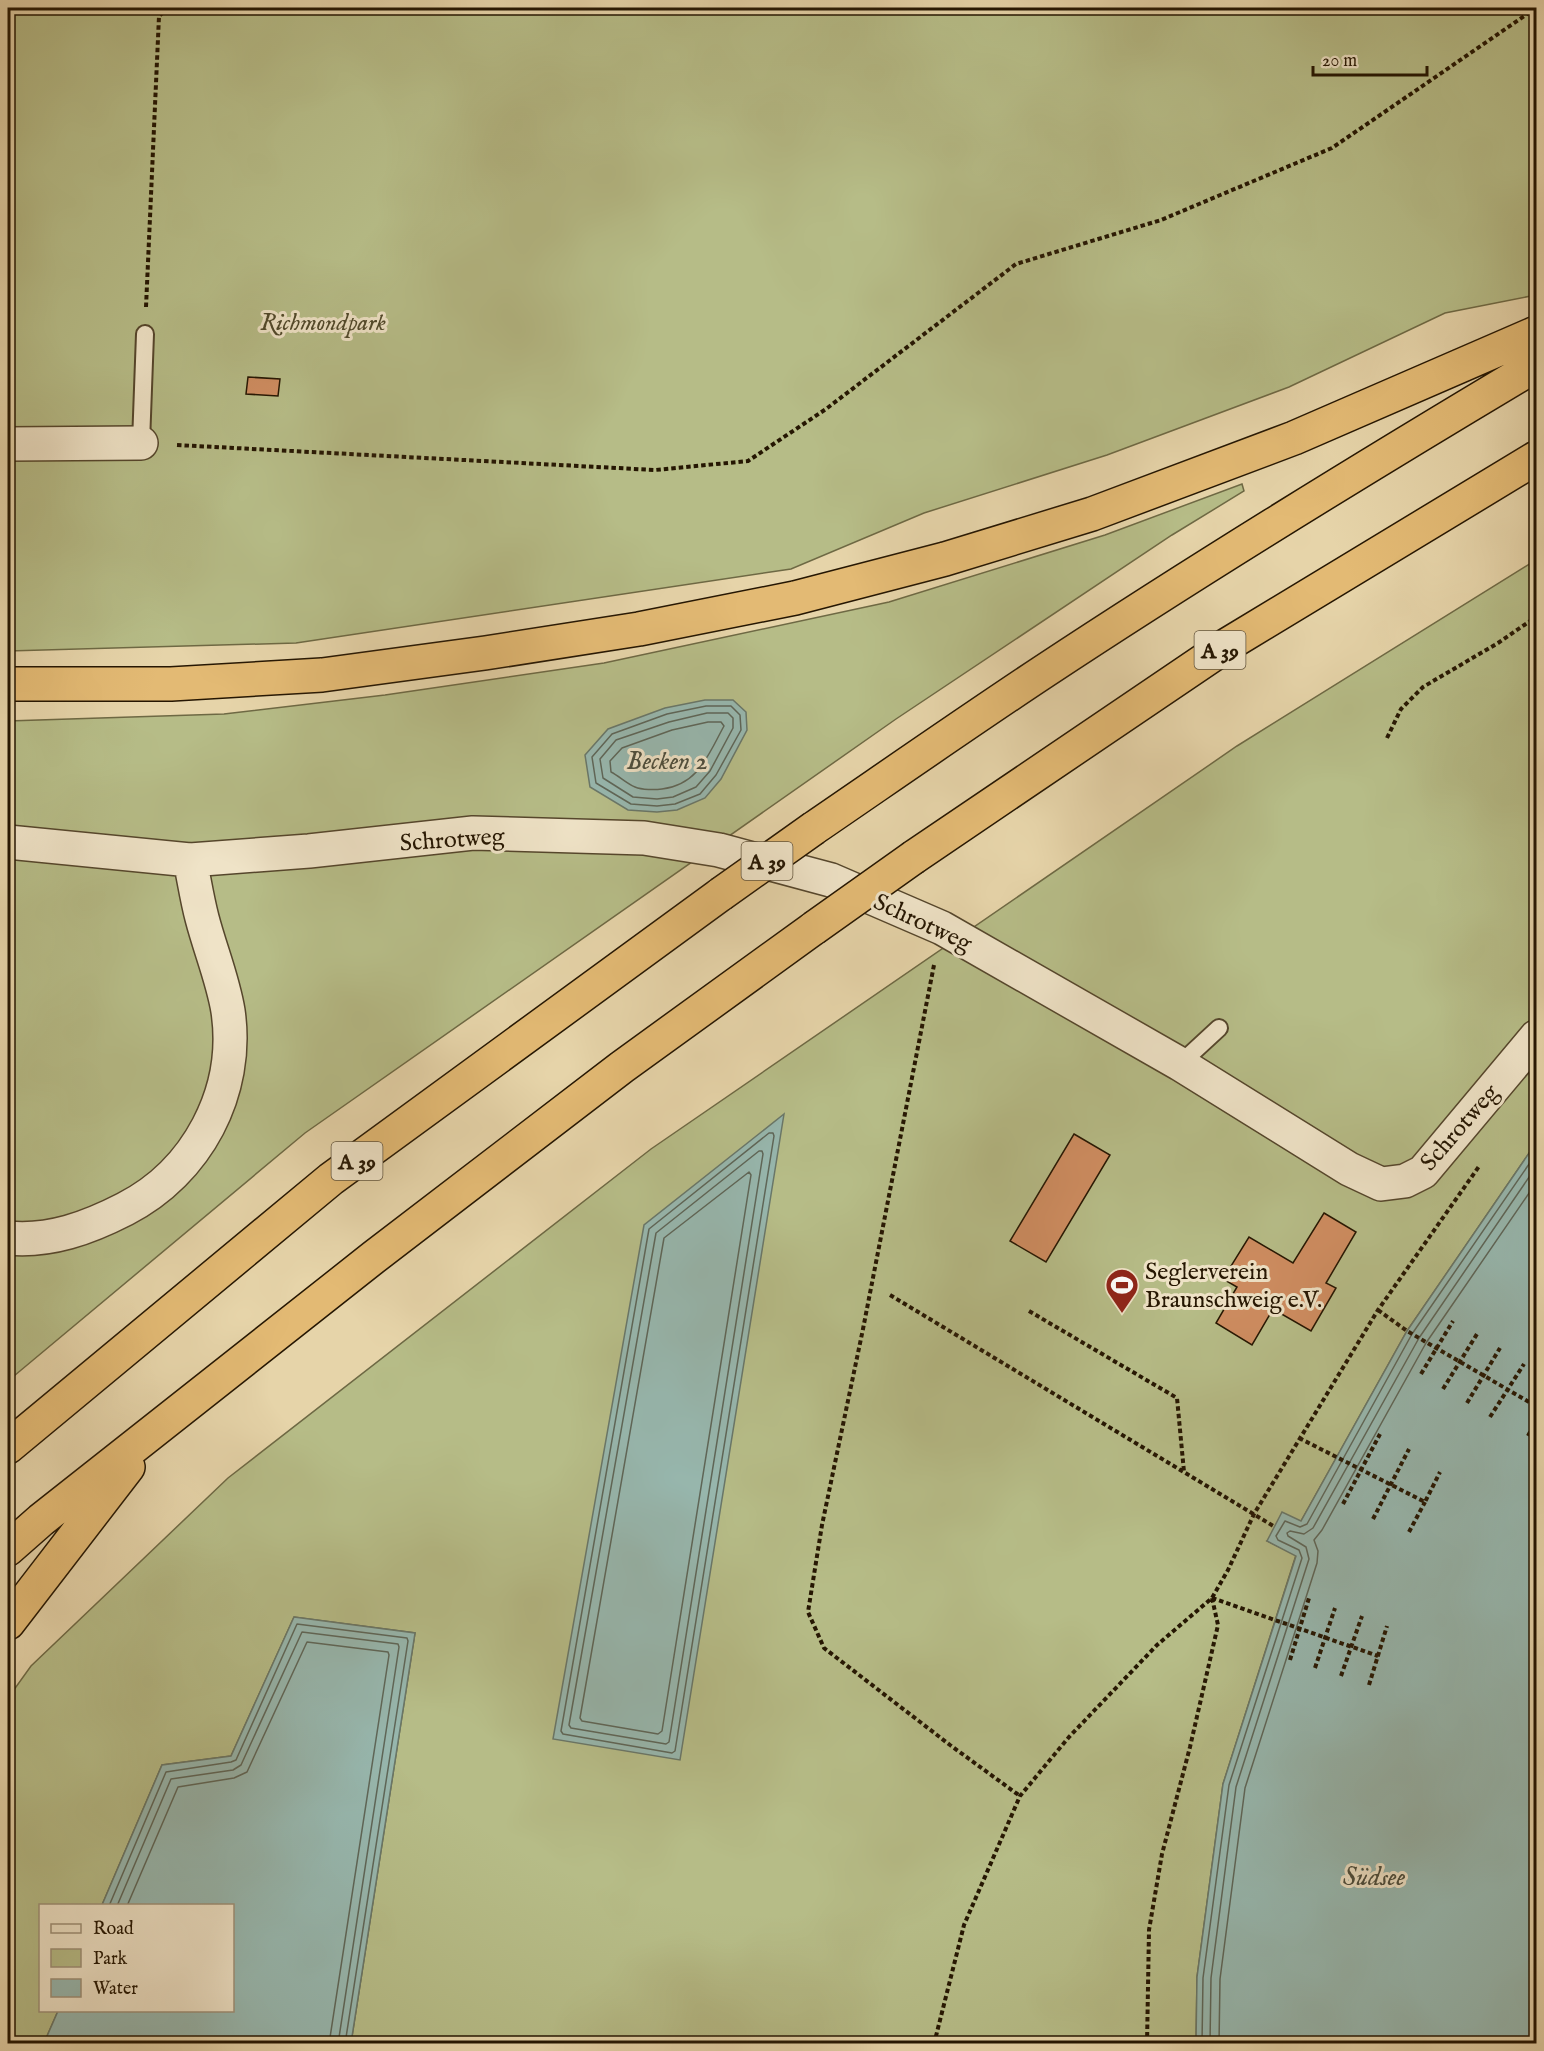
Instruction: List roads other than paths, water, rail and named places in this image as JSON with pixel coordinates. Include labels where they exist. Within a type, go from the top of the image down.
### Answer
[{"type":"highway","points":[[8,684],[171,684],[322,675],[639,629],[795,598],[945,559],[1092,514],[1294,438],[1536,333]]},
{"type":"highway","name":"A 39","points":[[8,1447],[331,1179],[814,828],[1043,672],[1226,554],[1536,365]]},
{"type":"highway","name":"A 39","points":[[8,1549],[41,1520],[374,1257],[613,1074],[814,928],[914,857],[1227,645],[1536,458]]},
{"type":"highway","points":[[8,1623],[161,1425]]},
{"type":"street","points":[[8,444],[141,443]]},
{"type":"street","name":"Schrotweg","points":[[8,843],[190,860],[309,851],[473,833],[644,838],[719,850],[831,880],[942,928],[1180,1064],[1349,1169],[1382,1184],[1405,1181],[1423,1172],[1536,1037]]},
{"type":"street","points":[[8,1238],[57,1236],[94,1225],[136,1203],[163,1185],[187,1159],[206,1130],[220,1100],[229,1069],[228,1011],[202,918],[190,860]]},
{"type":"lane","points":[[141,443],[145,334]]},
{"type":"lane","points":[[1180,1064],[1219,1028]]},
{"type":"water","name":"Becken 2","points":[[705,700],[733,700],[746,712],[747,730],[721,779],[705,798],[677,810],[657,812],[628,810],[590,787],[585,755],[608,729],[665,708]]},
{"type":"water","points":[[784,1114],[680,1760],[553,1739],[644,1225]]},
{"type":"water","name":"Südsee","points":[[1536,1143],[1536,2043],[1196,2043],[1197,1977],[1223,1784],[1296,1556],[1267,1541],[1282,1512],[1301,1521],[1407,1331]]},
{"type":"water","points":[[294,1617],[415,1633],[351,2043],[44,2043],[58,2012],[234,2012],[234,1904],[102,1904],[162,1765],[231,1756]]},
{"type":"place","name":"Seglerverein Braunschweig e.V.","points":[[1122,1314]]},
{"type":"park label","name":"Richmondpark","points":[[323,322]]}]
